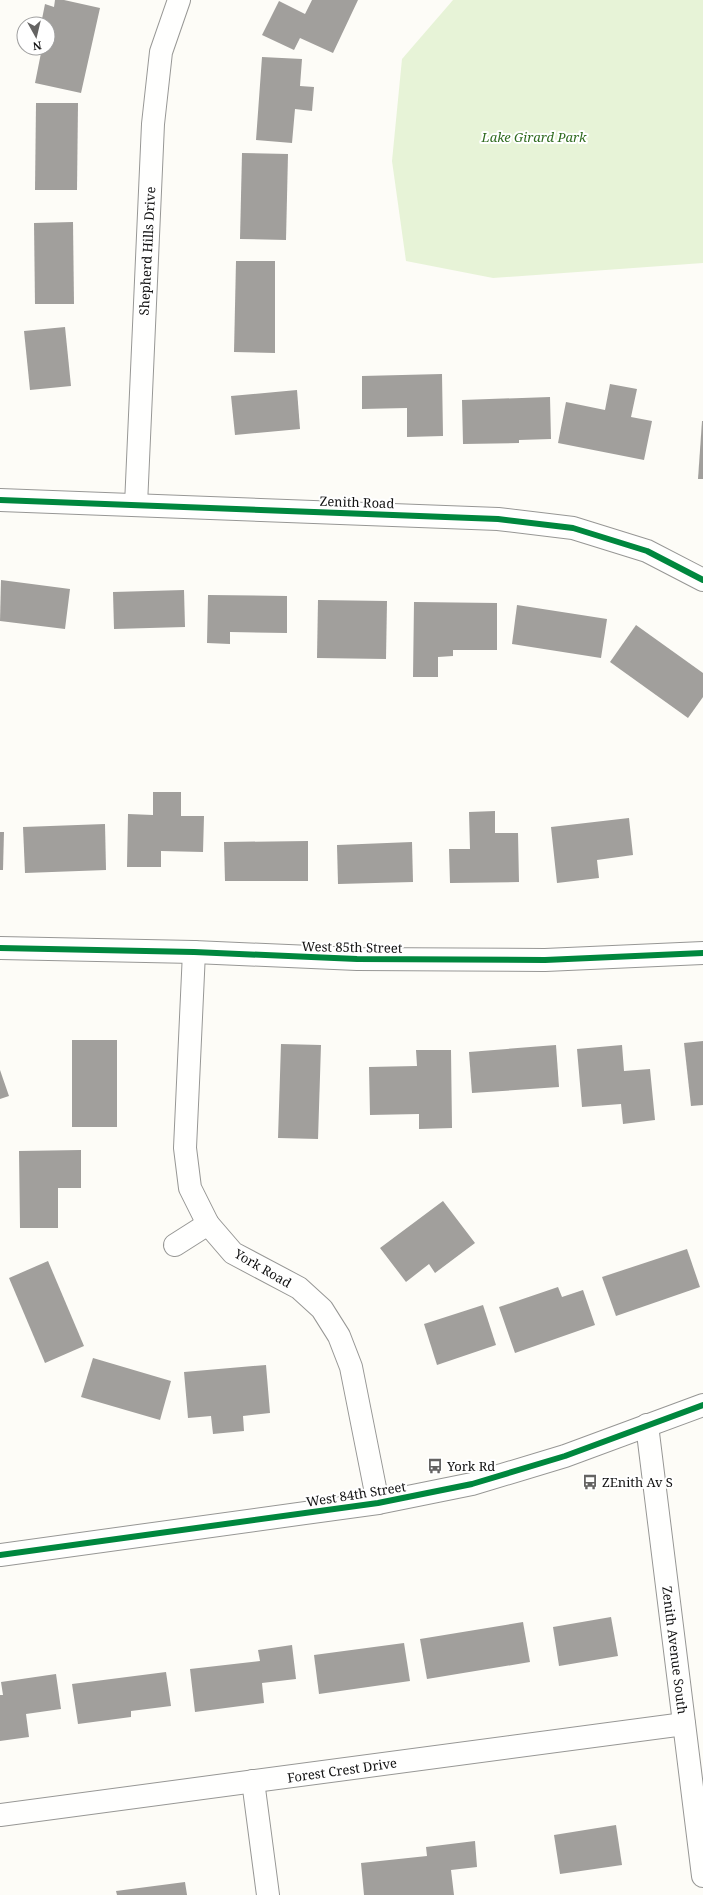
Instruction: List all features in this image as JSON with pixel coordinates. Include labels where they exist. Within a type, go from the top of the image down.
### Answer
[{"type":"street","name":"Shepherd Hills Drive","points":[[136,505],[153,124],[161,52],[179,0]]},
{"type":"street","name":"Zenith Road","points":[[0,500],[498,519],[566,527],[647,551],[703,580]]},
{"type":"street","name":"West 85th Street","points":[[0,948],[194,952],[357,959],[545,960],[703,953]]},
{"type":"street","name":"York Road","points":[[194,952],[185,1148],[190,1188],[208,1224],[233,1253],[299,1288],[322,1309],[339,1336],[351,1367],[378,1503]]},
{"type":"street","points":[[175,1245],[208,1224]]},
{"type":"street","name":"West 84th Street","points":[[0,1555],[378,1503],[472,1484],[565,1456],[703,1405]]},
{"type":"street","name":"Zenith Avenue South","points":[[647,1425],[703,1876]]},
{"type":"street","name":"Forest Crest Drive","points":[[0,1815],[684,1724]]},
{"type":"street","points":[[253,1781],[268,1895]]},
{"type":"green space","name":"Lake Girard Park","points":[[453,0],[703,0],[703,263],[493,278],[406,261],[392,161],[402,59]]},
{"type":"building","points":[[55,0],[64,0],[100,8],[81,93],[35,83],[40,56],[56,56],[56,16],[43,16],[45,4],[54,7]]},
{"type":"building","points":[[312,0],[358,0],[333,53],[300,38],[294,50],[262,35],[279,1],[305,14]]},
{"type":"building","points":[[262,57],[302,59],[300,86],[314,87],[312,111],[295,109],[292,143],[256,140]]},
{"type":"building","points":[[36,103],[78,103],[77,190],[35,190]]},
{"type":"building","points":[[242,153],[288,154],[286,240],[240,239]]},
{"type":"building","points":[[73,222],[74,304],[35,304],[34,223]]},
{"type":"building","points":[[236,261],[275,261],[275,353],[234,352]]},
{"type":"building","points":[[65,327],[71,386],[30,390],[24,331]]},
{"type":"building","points":[[442,374],[443,436],[407,437],[407,408],[362,409],[362,376]]},
{"type":"building","points":[[610,384],[637,389],[631,417],[652,421],[644,460],[558,443],[566,402],[605,410]]},
{"type":"building","points":[[297,390],[300,429],[235,435],[231,396]]},
{"type":"building","points":[[550,397],[551,439],[519,440],[519,443],[463,444],[462,400]]},
{"type":"building","points":[[702,421],[703,479],[698,479]]},
{"type":"building","points":[[1,580],[70,589],[65,629],[0,621]]},
{"type":"building","points":[[184,590],[185,627],[114,629],[113,592]]},
{"type":"building","points":[[208,595],[287,596],[287,633],[230,632],[230,644],[207,643]]},
{"type":"building","points":[[318,600],[387,601],[386,659],[317,658]]},
{"type":"building","points":[[414,602],[497,603],[497,650],[453,650],[453,656],[438,657],[438,677],[413,677]]},
{"type":"building","points":[[517,605],[607,619],[601,658],[512,644]]},
{"type":"building","points":[[636,625],[703,673],[703,697],[688,718],[610,662]]},
{"type":"building","points":[[153,792],[181,792],[181,816],[204,816],[203,852],[161,851],[161,867],[127,867],[128,814],[153,815]]},
{"type":"building","points":[[495,811],[495,833],[518,833],[519,882],[450,883],[449,849],[470,849],[469,812]]},
{"type":"building","points":[[629,818],[633,855],[597,860],[599,878],[557,883],[551,827]]},
{"type":"building","points":[[105,824],[106,870],[25,873],[23,827]]},
{"type":"building","points":[[0,832],[4,832],[3,870],[0,870]]},
{"type":"building","points":[[308,841],[308,881],[225,881],[224,842]]},
{"type":"building","points":[[412,842],[413,882],[338,884],[337,845]]},
{"type":"building","points":[[72,1040],[117,1040],[117,1127],[72,1127]]},
{"type":"building","points":[[703,1041],[703,1105],[691,1106],[684,1043]]},
{"type":"building","points":[[281,1044],[321,1045],[318,1139],[278,1138]]},
{"type":"building","points":[[556,1045],[559,1087],[472,1093],[469,1052]]},
{"type":"building","points":[[622,1045],[624,1071],[650,1069],[655,1120],[623,1124],[621,1104],[582,1107],[577,1049]]},
{"type":"building","points":[[416,1050],[451,1050],[452,1128],[419,1129],[419,1114],[370,1115],[369,1067],[417,1066]]},
{"type":"building","points":[[0,1070],[9,1096],[0,1099]]},
{"type":"building","points":[[81,1150],[81,1188],[58,1188],[58,1228],[20,1228],[19,1151]]},
{"type":"building","points":[[443,1201],[475,1243],[435,1273],[429,1264],[406,1282],[380,1248]]},
{"type":"building","points":[[687,1249],[700,1287],[616,1316],[602,1277]]},
{"type":"building","points":[[48,1261],[84,1346],[45,1363],[9,1278]]},
{"type":"building","points":[[558,1287],[562,1297],[583,1290],[595,1325],[515,1353],[499,1307]]},
{"type":"building","points":[[483,1305],[496,1345],[437,1365],[424,1324]]},
{"type":"building","points":[[93,1358],[171,1381],[160,1420],[81,1397]]},
{"type":"building","points":[[266,1365],[270,1413],[243,1416],[244,1431],[213,1434],[211,1416],[188,1418],[184,1372]]},
{"type":"building","points":[[611,1617],[618,1656],[559,1666],[553,1627]]},
{"type":"building","points":[[523,1622],[530,1662],[427,1679],[420,1639]]},
{"type":"building","points":[[404,1643],[410,1681],[319,1694],[314,1655]]},
{"type":"building","points":[[292,1645],[296,1679],[262,1683],[264,1703],[195,1712],[190,1669],[260,1661],[258,1650]]},
{"type":"building","points":[[166,1672],[171,1706],[131,1711],[131,1717],[78,1724],[72,1684]]},
{"type":"building","points":[[56,1674],[61,1709],[26,1714],[29,1737],[0,1741],[0,1695],[3,1695],[1,1682]]},
{"type":"building","points":[[616,1825],[622,1865],[560,1874],[554,1835]]},
{"type":"building","points":[[475,1841],[477,1867],[451,1870],[454,1895],[364,1895],[361,1863],[427,1856],[426,1847]]},
{"type":"building","points":[[185,1882],[187,1895],[117,1895],[116,1891]]},
{"type":"cycle path","points":[[0,500],[498,519],[573,528],[647,551],[703,580]]},
{"type":"cycle path","points":[[0,948],[194,952],[357,959],[545,960],[703,953]]},
{"type":"cycle path","points":[[0,1555],[378,1503],[472,1484],[565,1456],[703,1405]]},
{"type":"place","name":"York Rd","points":[[435,1466]]},
{"type":"place","name":"ZEnith Av S","points":[[590,1482]]}]
